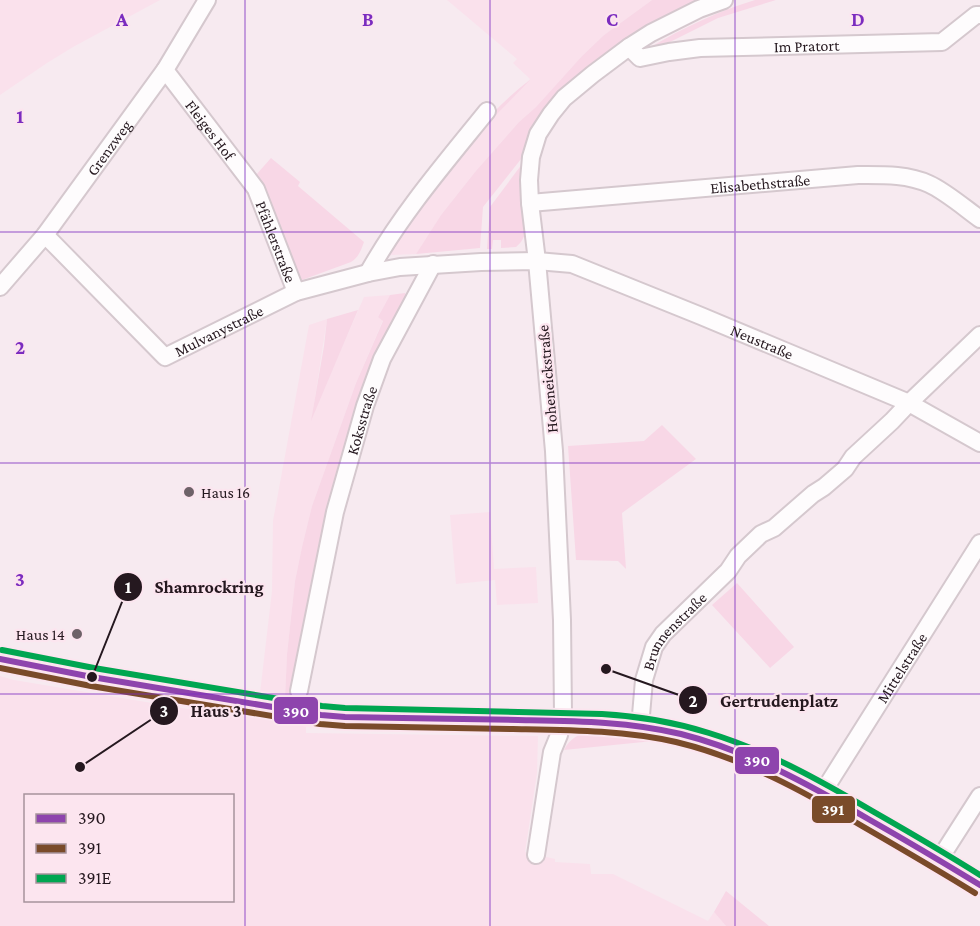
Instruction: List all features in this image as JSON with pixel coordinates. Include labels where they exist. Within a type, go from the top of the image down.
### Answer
[{"type":"street","name":"Grenzweg","points":[[0,287],[45,236],[165,70],[207,0]]},
{"type":"street","name":"Hoheneickstraße","points":[[536,855],[552,752],[562,721],[562,620],[554,451],[530,203],[531,157],[538,134],[550,114],[564,98],[593,74],[651,33],[699,9],[724,0]]},
{"type":"street","name":"Im Pratort","points":[[629,47],[640,58],[700,48],[942,42],[976,15],[980,15]]},
{"type":"street","name":"Fleiges Hof","points":[[165,70],[256,189]]},
{"type":"street","points":[[368,273],[384,244],[487,111]]},
{"type":"street","name":"Elisabethstraße","points":[[530,203],[858,175],[900,176],[929,184],[980,219]]},
{"type":"street","name":"Pfählerstraße","points":[[256,189],[296,292]]},
{"type":"street","name":"Mulvanystraße","points":[[45,236],[165,357],[296,292],[368,273],[433,264]]},
{"type":"street","points":[[433,264],[537,261]]},
{"type":"street","name":"Neustraße","points":[[537,261],[572,264],[722,325],[909,403],[980,443]]},
{"type":"street","name":"Koksstraße","points":[[299,691],[335,512],[365,406],[382,359],[433,264]]},
{"type":"street","name":"Brunnenstraße","points":[[640,727],[644,680],[654,647],[663,634],[728,571],[738,556],[761,534],[774,528],[845,469],[853,457],[980,335]]},
{"type":"street","name":"Mittelstraße","points":[[823,792],[980,543]]},
{"type":"street","points":[[0,659],[92,677],[321,715],[562,721],[640,727],[679,733],[730,748],[786,772],[980,885]]},
{"type":"street","points":[[939,860],[980,796]]},
{"type":"shaded area","points":[[0,0],[160,0],[73,47],[0,95]]},
{"type":"shaded area","points":[[447,0],[652,0],[604,35],[519,122],[441,215],[416,254],[391,255],[395,245],[457,161],[530,79],[513,63],[517,59]]},
{"type":"shaded area","points":[[652,0],[700,0],[637,32],[584,71],[525,154],[483,207],[480,248],[416,254],[441,215],[519,122],[604,35]]},
{"type":"shaded area","points":[[755,0],[776,0],[718,18],[654,50],[649,48],[701,21]]},
{"type":"shaded area","points":[[530,80],[457,161],[404,233],[390,256],[389,252],[453,160],[489,117]]},
{"type":"shaded area","points":[[271,158],[300,182],[298,186],[364,242],[354,260],[302,280],[291,268],[256,175]]},
{"type":"shaded area","points":[[525,160],[522,204],[526,233],[516,247],[501,248],[501,240],[493,240],[492,249],[487,249],[490,207]]},
{"type":"shaded area","points":[[405,293],[407,297],[392,327],[292,693],[289,698],[285,698],[295,581],[312,506],[356,383],[383,321],[378,317],[390,295]]},
{"type":"shaded area","points":[[390,295],[378,317],[383,320],[356,383],[312,506],[295,581],[285,698],[260,693],[272,591],[273,521],[309,325],[327,319],[312,417],[364,297]]},
{"type":"shaded area","points":[[358,310],[311,421],[327,319]]},
{"type":"shaded area","points":[[662,425],[696,459],[622,513],[626,569],[618,561],[576,560],[568,446],[644,441]]},
{"type":"shaded area","points":[[490,512],[494,569],[536,567],[538,603],[497,605],[495,580],[456,584],[450,515]]},
{"type":"shaded area","points":[[737,583],[794,647],[770,668],[712,605]]},
{"type":"shaded area","points":[[0,676],[188,709],[233,712],[304,724],[306,733],[538,736],[537,773],[525,852],[555,859],[555,862],[590,864],[591,874],[613,874],[708,921],[714,912],[726,926],[0,926]]},
{"type":"shaded area","points":[[592,730],[664,738],[663,740],[564,750],[575,737]]},
{"type":"shaded area","points":[[726,891],[769,926],[726,926],[714,912]]},
{"type":"transit line","name":"391E","points":[[2,650],[94,668],[322,706],[602,714],[642,718],[683,726],[731,740],[814,778],[980,875]]},
{"type":"transit line","name":"390","points":[[0,659],[92,677],[321,715],[600,722],[640,726],[681,734],[755,759],[802,782],[980,885]]},
{"type":"transit line","name":"391","points":[[0,668],[91,686],[320,724],[595,731],[676,742],[749,766],[795,788],[975,893]]},
{"type":"place","name":"Haus 16","points":[[189,492]]},
{"type":"place","name":"Haus 14","points":[[77,634]]},
{"type":"place","name":"Gertrudenplatz","points":[[606,669]]},
{"type":"place","name":"Shamrockring","points":[[92,677]]},
{"type":"place","name":"Haus 3","points":[[80,767]]}]
